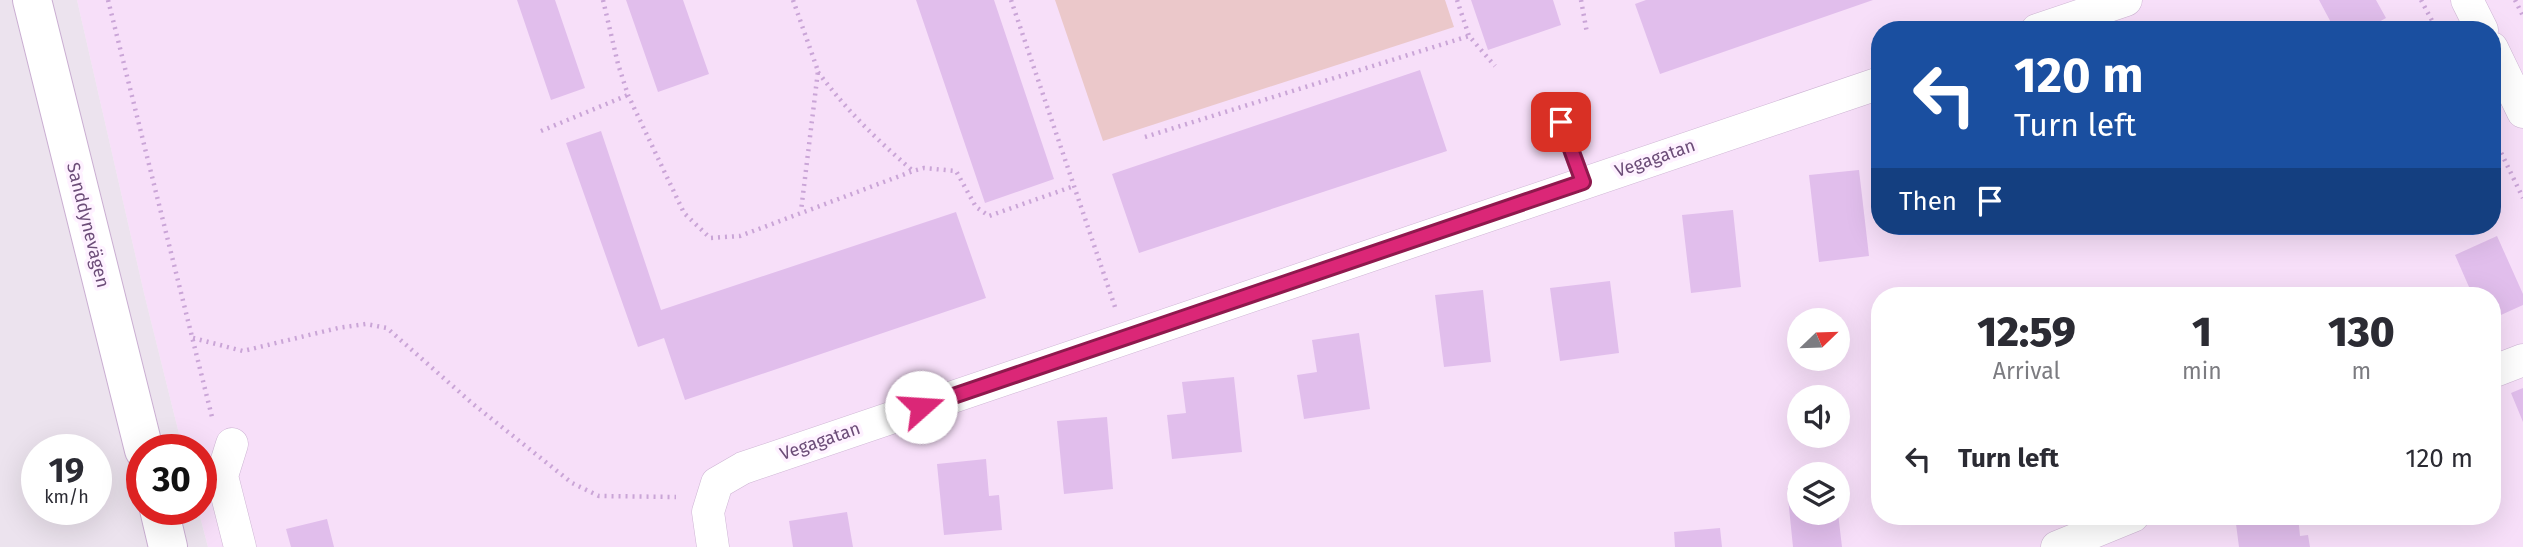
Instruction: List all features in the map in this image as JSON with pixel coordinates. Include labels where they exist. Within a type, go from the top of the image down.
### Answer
[{"type":"street","name":"Sanddynevägen","points":[[32,0],[140,434]]},
{"type":"street","points":[[2064,21],[2126,0]]},
{"type":"street","points":[[2467,0],[2478,21]]},
{"type":"street","points":[[2501,67],[2523,112]]},
{"type":"street","name":"Vegagatan","points":[[715,491],[743,468],[1871,86]]},
{"type":"street","points":[[2501,369],[2523,360]]},
{"type":"street","points":[[232,444],[222,477],[240,547]]},
{"type":"street","points":[[713,547],[708,512],[715,491]]},
{"type":"street","points":[[163,525],[168,547]]},
{"type":"street","points":[[2057,547],[2111,525]]},
{"type":"lane","points":[[1561,122],[1583,182]]},
{"type":"path","points":[[108,0],[214,421],[232,444]]},
{"type":"path","points":[[603,0],[628,94],[684,213],[710,237],[740,236],[800,211],[924,168],[956,171],[976,207],[989,216],[1074,186]]},
{"type":"path","points":[[793,0],[818,71],[866,131],[913,171]]},
{"type":"path","points":[[1011,0],[1126,338]]},
{"type":"path","points":[[1457,0],[1469,36],[1495,66]]},
{"type":"path","points":[[1581,0],[1587,33]]},
{"type":"path","points":[[2421,0],[2432,21]]},
{"type":"path","points":[[2515,0],[2523,16]]},
{"type":"path","points":[[1145,137],[1469,36]]},
{"type":"path","points":[[800,211],[818,71]]},
{"type":"path","points":[[541,131],[628,94]]},
{"type":"path","points":[[2501,153],[2523,198]]},
{"type":"path","points":[[193,338],[243,351],[338,328],[366,324],[387,328],[473,404],[572,483],[599,496],[715,491]]},
{"type":"shaded area","points":[[0,0],[77,0],[179,434],[126,434],[126,525],[202,525],[208,547],[0,547]]},
{"type":"shaded area","points":[[77,0],[2523,0],[2523,547],[208,547],[202,525],[217,525],[217,434],[179,434]]},
{"type":"shaded area","points":[[1055,0],[1445,0],[1454,27],[1103,141]]},
{"type":"building","points":[[517,0],[555,0],[585,88],[551,100]]},
{"type":"building","points":[[626,0],[683,0],[709,74],[658,92]]},
{"type":"building","points":[[916,0],[994,0],[1054,179],[985,203]]},
{"type":"building","points":[[1471,0],[1553,0],[1561,25],[1488,50]]},
{"type":"building","points":[[1646,0],[1873,0],[1660,74],[1635,4]]},
{"type":"building","points":[[2319,0],[2376,0],[2386,18],[2380,21],[2330,21]]},
{"type":"building","points":[[1420,70],[1447,151],[1139,253],[1112,174]]},
{"type":"building","points":[[601,131],[661,310],[956,212],[986,298],[685,400],[664,338],[638,347],[566,143]]},
{"type":"building","points":[[1859,170],[1869,256],[1819,262],[1809,175]]},
{"type":"building","points":[[1733,210],[1741,287],[1691,293],[1682,215]]},
{"type":"building","points":[[2497,236],[2523,294],[2523,305],[2501,315],[2501,287],[2469,287],[2455,255]]},
{"type":"building","points":[[1610,281],[1619,353],[1560,361],[1550,288]]},
{"type":"building","points":[[1483,290],[1491,362],[1444,367],[1435,295]]},
{"type":"building","points":[[1359,333],[1370,409],[1304,419],[1297,375],[1317,372],[1312,340]]},
{"type":"building","points":[[1234,377],[1242,452],[1172,459],[1167,415],[1186,413],[1182,382]]},
{"type":"building","points":[[2523,388],[2523,422],[2511,393]]},
{"type":"building","points":[[1107,417],[1113,489],[1064,494],[1057,421]]},
{"type":"building","points":[[986,459],[989,496],[999,495],[1002,530],[944,535],[937,464]]},
{"type":"building","points":[[847,512],[853,547],[793,547],[789,521]]},
{"type":"building","points":[[327,519],[334,547],[291,547],[286,529]]},
{"type":"building","points":[[1791,525],[1839,525],[1842,547],[1793,547]]},
{"type":"building","points":[[2236,525],[2299,525],[2300,536],[2308,535],[2310,547],[2239,547]]},
{"type":"building","points":[[1720,528],[1722,547],[1675,547],[1674,532]]},
{"type":"route","points":[[921,407],[1583,182],[1561,122]]}]
